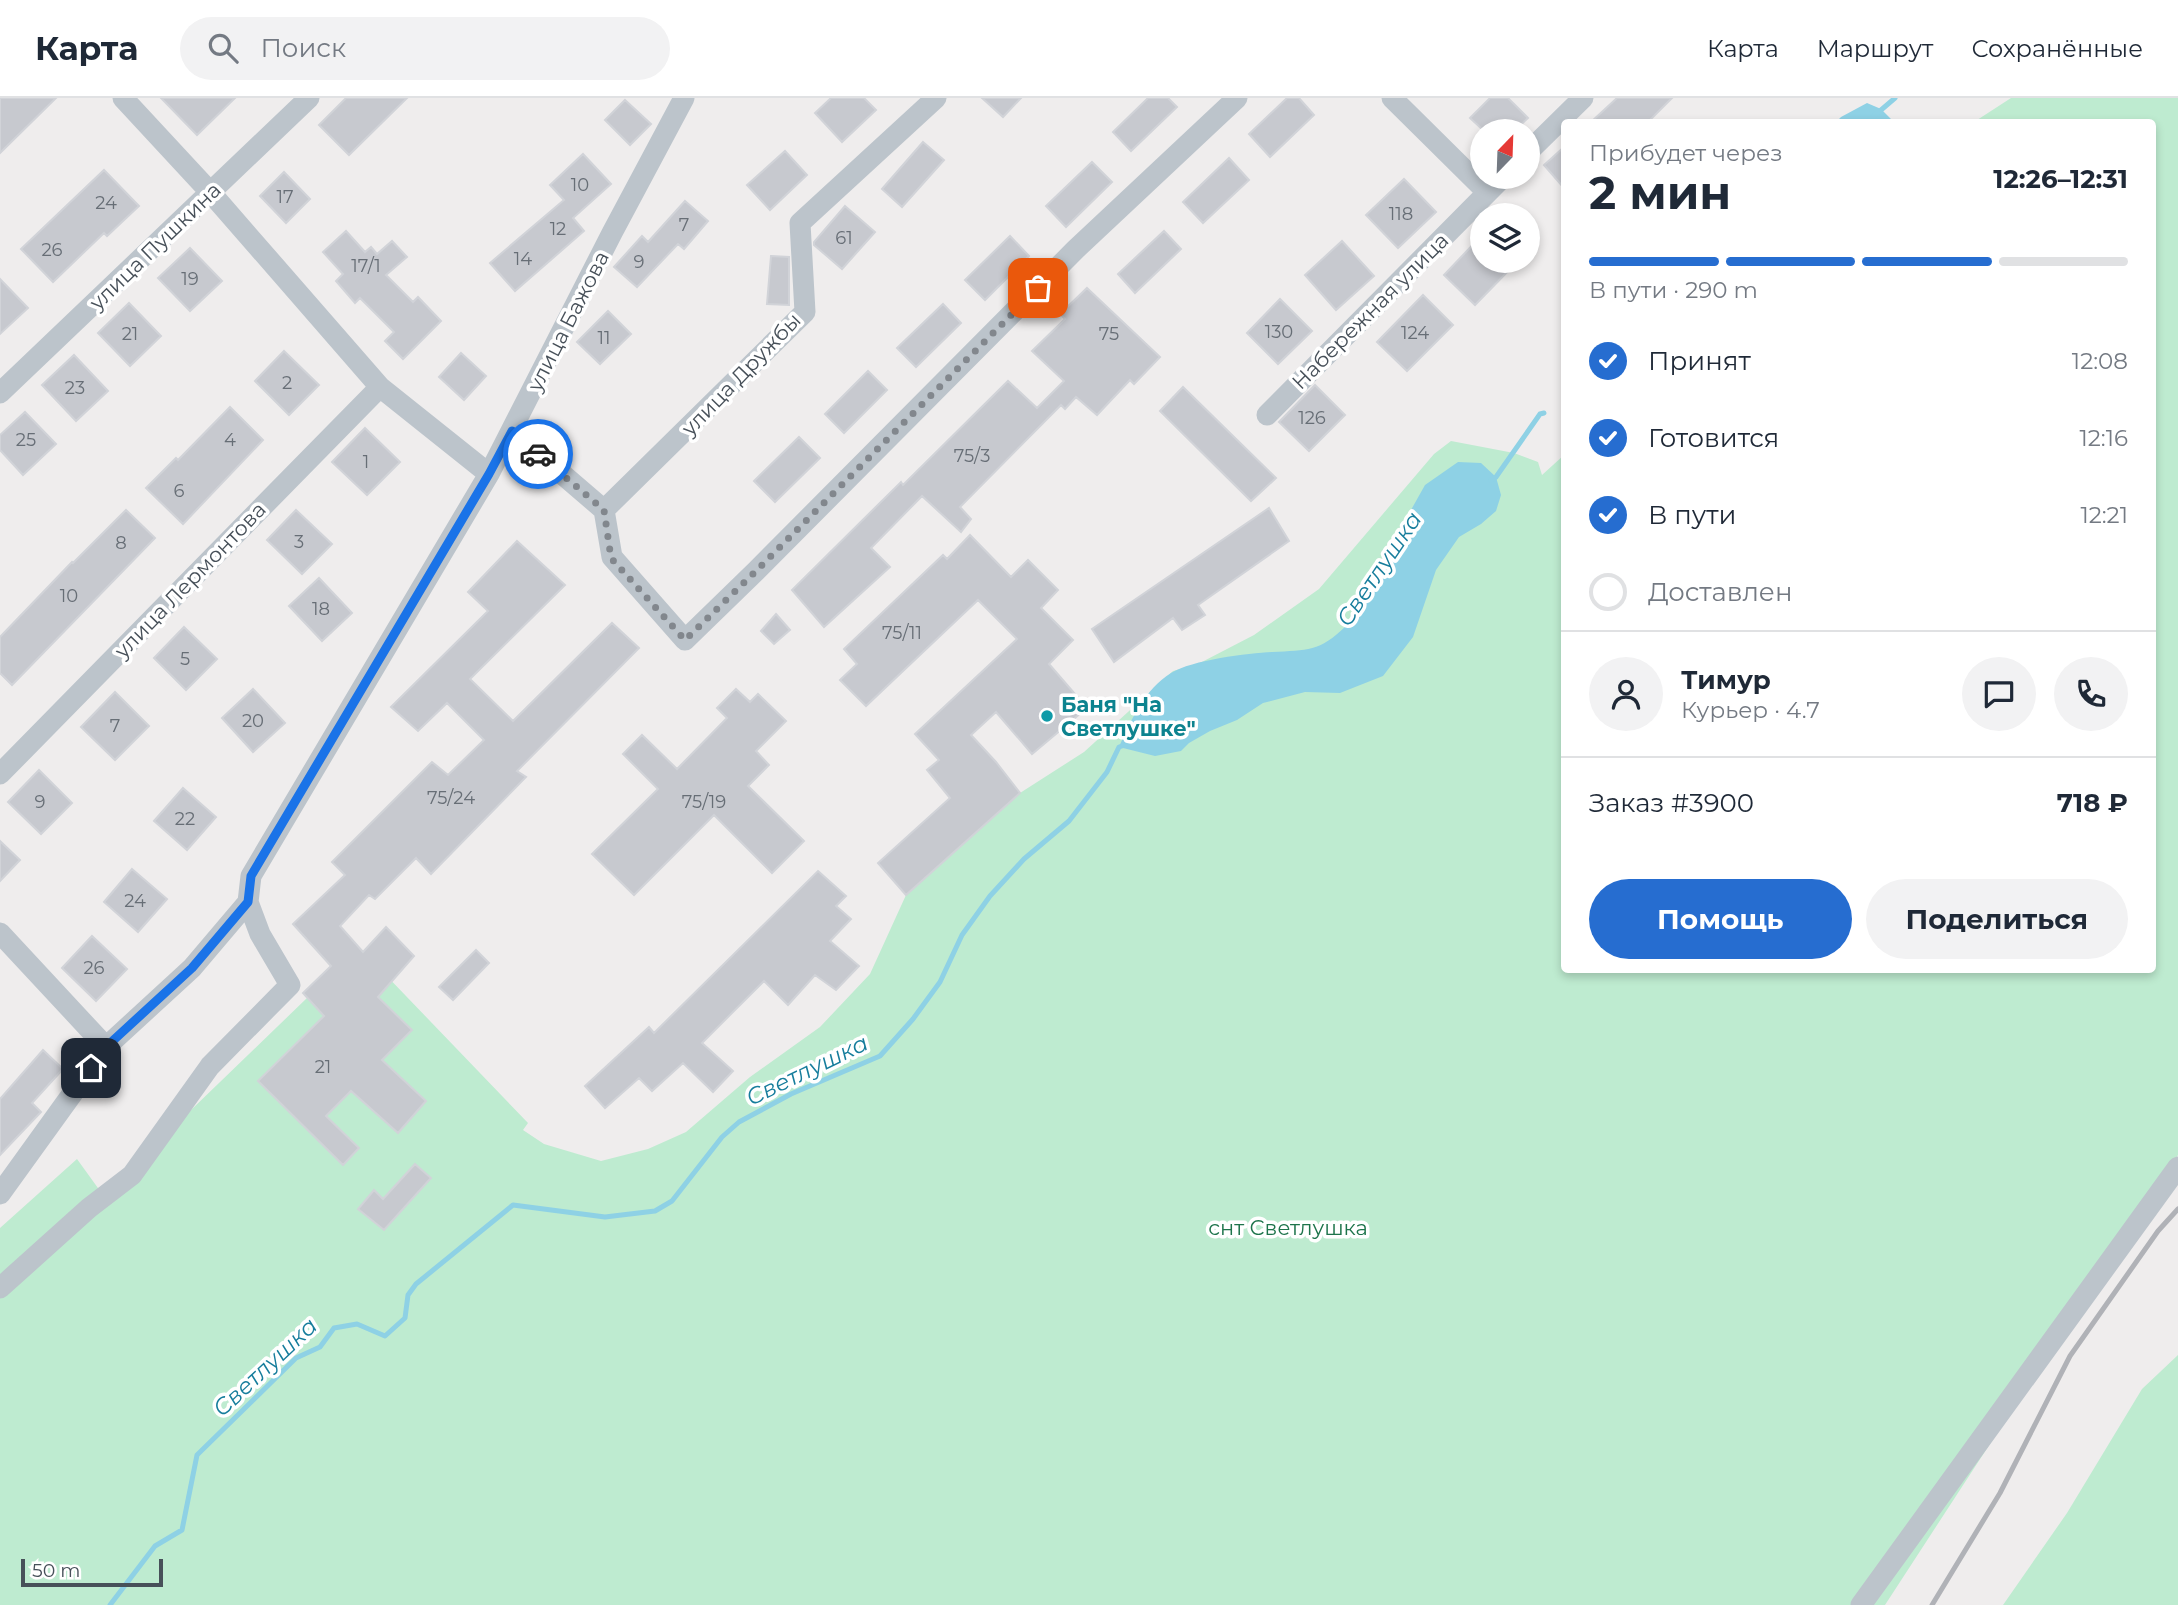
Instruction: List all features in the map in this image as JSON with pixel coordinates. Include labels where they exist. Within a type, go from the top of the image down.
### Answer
[{"type":"street","points":[[123,98],[211,193],[380,387],[489,474]]},
{"type":"street","name":"улица Пушкина","points":[[0,393],[309,98]]},
{"type":"street","name":"улица Бажова","points":[[0,1194],[106,1047],[192,968],[248,902],[251,876],[489,474],[684,98]]},
{"type":"street","name":"улица Дружбы","points":[[604,510],[805,313],[800,223],[936,98]]},
{"type":"street","points":[[512,431],[604,510],[611,558],[685,640],[1075,250],[1237,98]]},
{"type":"street","points":[[1392,98],[1487,192]]},
{"type":"street","points":[[1562,119],[1583,98]]},
{"type":"street","points":[[1540,140],[1561,120]]},
{"type":"street","name":"Набережная улица","points":[[1267,415],[1490,189]]},
{"type":"street","name":"улица Лермонтова","points":[[0,774],[380,387]]},
{"type":"street","points":[[0,1288],[89,1208],[132,1175],[210,1066],[290,985],[260,934],[248,902]]},
{"type":"street","points":[[0,933],[106,1047]]},
{"type":"street","points":[[1861,1605],[2178,1167]]},
{"type":"green space","name":"снт Светлушка","points":[[2011,98],[2178,98],[2178,1155],[1885,1605],[0,1605],[0,1228],[77,1159],[103,1195],[307,998],[303,993],[322,975],[325,977],[357,945],[528,1123],[523,1130],[544,1144],[601,1161],[648,1149],[686,1132],[750,1077],[820,1027],[870,974],[906,895],[1020,793],[1084,752],[1173,671],[1198,664],[1254,635],[1319,589],[1434,454],[1451,441],[1514,453],[1538,462],[1542,475],[1561,458],[1561,973],[2156,973],[2156,119],[1979,119]]},
{"type":"green space","points":[[2178,1355],[2178,1605],[2003,1605],[2067,1513],[2142,1389]]},
{"type":"water","points":[[1867,103],[1881,109],[1891,119],[1839,119]]},
{"type":"water","points":[[1458,462],[1481,463],[1496,477],[1501,495],[1496,511],[1459,537],[1436,570],[1413,637],[1383,676],[1340,693],[1305,692],[1263,703],[1237,720],[1189,743],[1181,751],[1155,756],[1119,747],[1146,696],[1162,680],[1180,668],[1220,658],[1312,648],[1337,634],[1346,626],[1425,485]]},
{"type":"building","points":[[0,98],[56,98],[0,153]]},
{"type":"building","points":[[161,98],[235,98],[197,135]]},
{"type":"building","points":[[346,98],[407,98],[349,155],[319,125]]},
{"type":"building","points":[[831,98],[864,98],[876,110],[842,142],[815,113]]},
{"type":"building","points":[[982,98],[1021,98],[1003,117]]},
{"type":"building","points":[[1148,98],[1168,98],[1177,107],[1131,151],[1113,132]]},
{"type":"building","points":[[1287,98],[1299,98],[1314,115],[1270,157],[1249,134]]},
{"type":"building","points":[[1490,98],[1508,98],[1528,118],[1471,119]]},
{"type":"building","points":[[1617,98],[1672,98],[1651,119],[1594,119]]},
{"type":"building","points":[[625,100],[651,124],[630,145],[605,120]]},
{"type":"building","points":[[923,142],[944,160],[902,207],[882,189]]},
{"type":"building","points":[[1561,150],[1561,185],[1544,165]]},
{"type":"building","points":[[785,151],[807,175],[770,210],[747,185]]},
{"type":"building","points":[[583,154],[611,184],[573,218],[584,231],[515,291],[490,263],[564,200],[550,185]]},
{"type":"building","points":[[1229,158],[1249,180],[1203,223],[1183,202]]},
{"type":"building","points":[[1092,162],[1112,182],[1066,227],[1046,206]]},
{"type":"building","points":[[104,170],[139,206],[107,236],[104,233],[53,282],[21,249]]},
{"type":"building","points":[[284,172],[310,199],[286,223],[260,196]]},
{"type":"building","points":[[1404,179],[1436,212],[1398,248],[1366,215]]},
{"type":"building","points":[[685,201],[708,221],[684,249],[678,244],[637,287],[614,267],[642,236],[648,242]]},
{"type":"building","points":[[845,206],[875,232],[842,269],[814,245],[814,242]]},
{"type":"building","points":[[346,231],[365,252],[371,247],[377,254],[392,241],[407,257],[386,275],[413,302],[418,297],[441,321],[403,359],[385,341],[394,332],[360,298],[355,303],[336,281],[343,274],[323,252]]},
{"type":"building","points":[[1164,231],[1181,249],[1135,293],[1118,274]]},
{"type":"building","points":[[1010,236],[1029,256],[985,300],[965,280]]},
{"type":"building","points":[[1342,241],[1374,276],[1336,310],[1305,275]]},
{"type":"building","points":[[190,248],[222,281],[190,311],[158,278]]},
{"type":"building","points":[[1470,248],[1470,273],[1506,273],[1475,305],[1444,275]]},
{"type":"building","points":[[771,256],[789,257],[789,305],[767,304]]},
{"type":"building","points":[[0,279],[28,308],[0,334]]},
{"type":"building","points":[[1087,288],[1160,357],[1134,384],[1130,380],[1097,415],[1076,397],[1065,409],[1061,405],[960,507],[971,519],[961,532],[922,496],[871,548],[890,567],[824,627],[792,590],[1008,381],[1037,408],[1064,381],[1032,351],[1065,319],[1060,314]]},
{"type":"building","points":[[1423,295],[1453,325],[1407,371],[1377,342]]},
{"type":"building","points":[[1280,299],[1312,331],[1278,364],[1247,333]]},
{"type":"building","points":[[129,303],[161,336],[130,366],[98,333]]},
{"type":"building","points":[[943,304],[961,323],[916,367],[897,348]]},
{"type":"building","points":[[608,311],[631,334],[600,364],[577,342]]},
{"type":"building","points":[[284,351],[319,385],[289,415],[255,381]]},
{"type":"building","points":[[461,353],[486,376],[464,400],[439,377]]},
{"type":"building","points":[[74,355],[108,391],[76,421],[42,385]]},
{"type":"building","points":[[868,371],[887,390],[844,433],[825,414]]},
{"type":"building","points":[[1315,385],[1345,415],[1309,451],[1279,422]]},
{"type":"building","points":[[1183,387],[1276,478],[1251,501],[1160,411]]},
{"type":"building","points":[[230,407],[263,440],[183,524],[146,488]]},
{"type":"building","points":[[25,412],[56,444],[23,475],[0,450],[0,435]]},
{"type":"building","points":[[365,428],[400,462],[367,495],[332,462]]},
{"type":"building","points":[[799,437],[820,458],[775,502],[754,481]]},
{"type":"building","points":[[1269,508],[1289,541],[1198,605],[1205,615],[1182,630],[1173,618],[1114,662],[1092,629]]},
{"type":"building","points":[[126,510],[155,538],[12,685],[0,673],[0,637]]},
{"type":"building","points":[[296,510],[332,544],[302,574],[267,540]]},
{"type":"building","points":[[970,535],[1011,577],[1028,560],[1058,590],[1041,608],[1073,640],[1049,664],[1087,708],[1032,754],[996,712],[971,735],[1020,793],[906,895],[878,863],[950,798],[927,770],[939,760],[915,734],[1017,639],[978,600],[866,706],[840,680],[857,664],[844,649],[943,555],[947,559]]},
{"type":"building","points":[[517,541],[565,585],[470,679],[513,721],[612,623],[639,648],[517,771],[526,777],[431,874],[416,858],[375,899],[369,895],[340,926],[363,952],[386,927],[414,956],[378,997],[412,1030],[382,1060],[426,1101],[398,1133],[351,1091],[326,1116],[359,1148],[343,1165],[258,1081],[324,1016],[303,993],[331,966],[293,924],[345,875],[332,862],[432,762],[448,775],[484,740],[447,703],[418,731],[391,707],[488,611],[468,592]]},
{"type":"building","points":[[319,578],[352,613],[322,641],[289,606]]},
{"type":"building","points":[[776,614],[790,630],[774,644],[761,631]]},
{"type":"building","points":[[184,627],[217,659],[186,690],[154,658]]},
{"type":"building","points":[[253,689],[285,723],[253,752],[222,718]]},
{"type":"building","points":[[736,689],[750,702],[758,694],[786,721],[756,751],[769,765],[748,786],[804,841],[772,873],[714,815],[634,895],[592,854],[658,789],[623,754],[642,735],[677,769],[727,718],[717,708]]},
{"type":"building","points":[[115,692],[149,726],[115,760],[81,727]]},
{"type":"building","points":[[39,770],[72,803],[41,834],[8,802]]},
{"type":"building","points":[[183,788],[216,817],[187,850],[154,821]]},
{"type":"building","points":[[0,841],[20,860],[0,881]]},
{"type":"building","points":[[132,869],[167,899],[138,932],[104,902]]},
{"type":"building","points":[[818,871],[846,896],[836,906],[851,919],[830,941],[859,966],[836,990],[815,975],[788,1005],[764,981],[702,1043],[733,1071],[713,1092],[683,1063],[652,1091],[639,1078],[605,1108],[585,1086],[649,1027],[654,1033]]},
{"type":"building","points":[[92,936],[127,969],[96,1001],[62,968]]},
{"type":"building","points":[[476,950],[489,963],[453,1000],[439,987]]},
{"type":"building","points":[[43,1050],[63,1069],[32,1103],[41,1112],[0,1155],[0,1099]]},
{"type":"building","points":[[415,1164],[431,1178],[384,1230],[358,1209],[374,1190],[383,1199]]},
{"type":"waterway","name":"Светлушка","points":[[1870,119],[1895,98]]},
{"type":"waterway","name":"Светлушка","points":[[1491,480],[1496,477],[1540,414],[1544,413]]},
{"type":"waterway","name":"Светлушка","points":[[110,1605],[155,1546],[182,1530],[197,1455],[296,1358],[320,1347],[334,1328],[357,1324],[385,1336],[405,1318],[408,1295],[416,1284],[513,1205],[605,1217],[655,1211],[672,1201],[722,1137],[739,1122],[791,1094],[880,1056],[913,1019],[940,982],[962,935],[990,896],[1024,859],[1069,821],[1107,772],[1119,747],[1125,745]]},
{"type":"railway","points":[[1932,1605],[2000,1493],[2070,1356],[2158,1231],[2178,1209]]},
{"type":"way so far","points":[[538,454],[604,510],[611,558],[685,640],[1038,288]]},
{"type":"place","name":"Баня \"На Светлушке\"","points":[[1047,716]]},
{"type":"route","points":[[91,1068],[106,1047],[192,968],[248,902],[251,876],[512,431],[538,454]]}]
